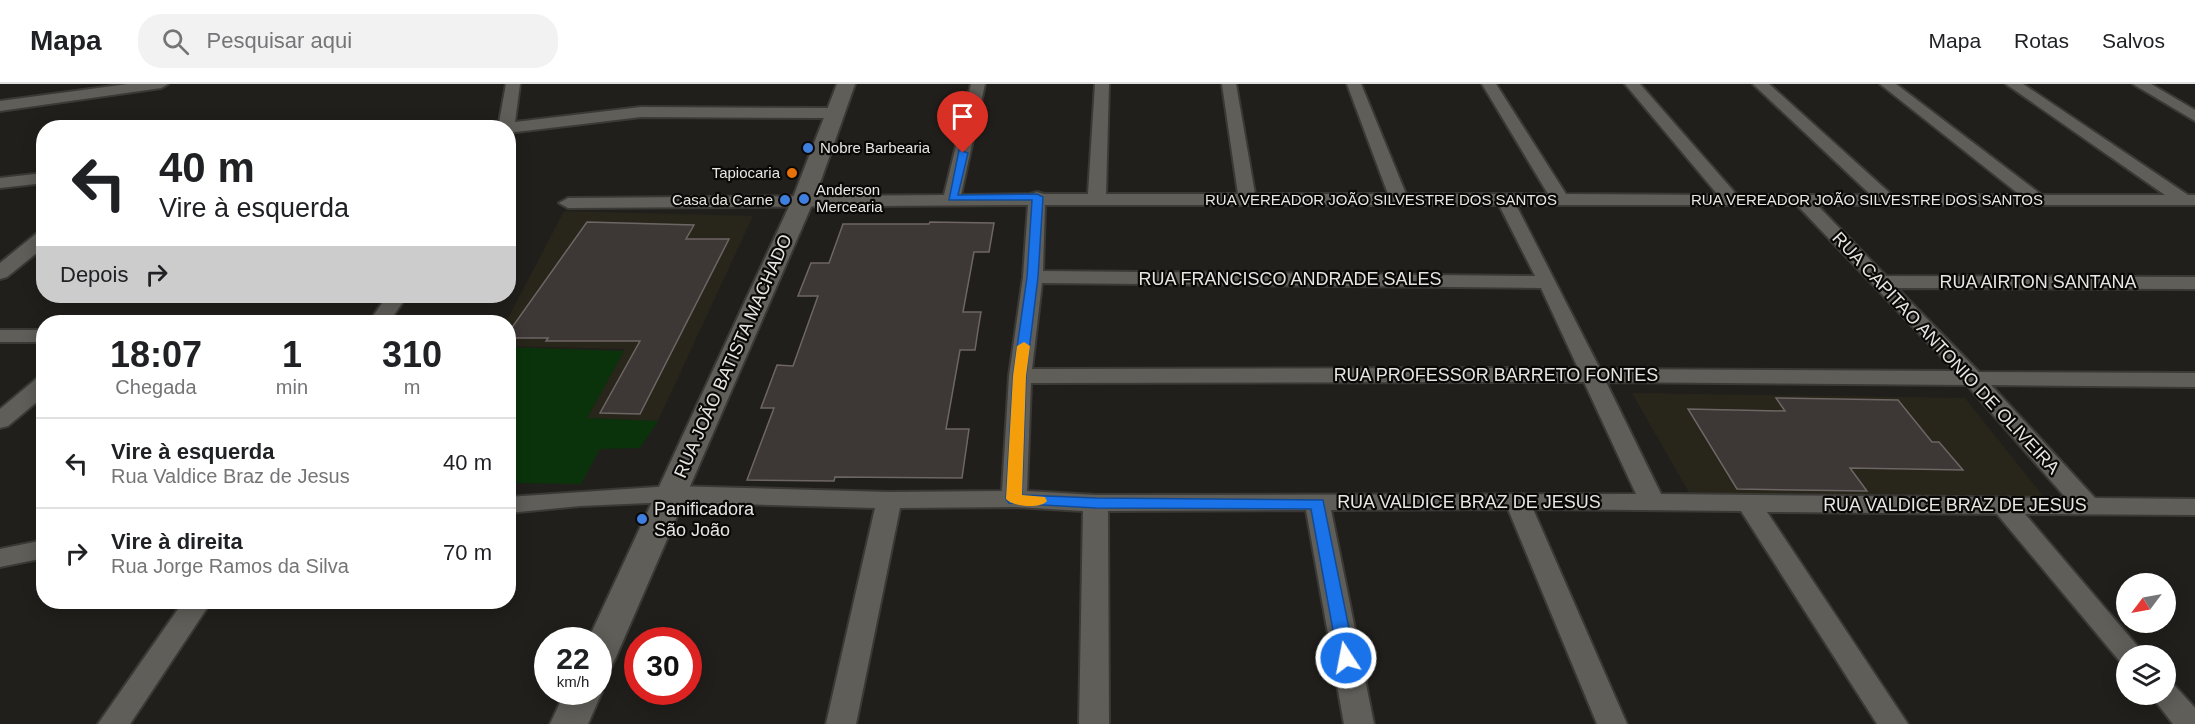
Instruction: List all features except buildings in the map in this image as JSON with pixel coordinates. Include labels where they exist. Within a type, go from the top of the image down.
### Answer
[{"type":"street","points":[[72,98],[98,84]]},
{"type":"street","points":[[0,106],[72,98],[161,84]]},
{"type":"street","points":[[508,120],[513,84]]},
{"type":"street","name":"RUA JOÃO BATISTA MACHADO","points":[[611,627],[803,200],[833,113],[846,84]]},
{"type":"street","points":[[952,198],[978,84]]},
{"type":"street","points":[[1097,198],[1101,84]]},
{"type":"street","points":[[1229,84],[1247,199]]},
{"type":"street","points":[[1354,84],[1399,199]]},
{"type":"street","points":[[1489,84],[1561,201]]},
{"type":"street","points":[[1632,84],[1733,201]]},
{"type":"street","points":[[1760,84],[1887,200]]},
{"type":"street","points":[[1887,84],[2038,200]]},
{"type":"street","points":[[2013,84],[2190,200]]},
{"type":"street","points":[[2140,84],[2195,116]]},
{"type":"street","points":[[516,127],[641,112],[833,113]]},
{"type":"street","points":[[0,183],[36,179]]},
{"type":"street","points":[[1014,499],[1020,376],[1033,277],[1037,197]]},
{"type":"street","name":"RUA VEREADOR JOÃO SILVESTRE DOS SANTOS","points":[[568,203],[1037,197],[1561,201],[2190,200]]},
{"type":"street","points":[[1505,200],[1548,282],[1652,502]]},
{"type":"street","name":"RUA CAPITAO ANTONIO DE OLIVEIRA","points":[[1802,200],[1972,377],[2088,506]]},
{"type":"street","points":[[0,273],[36,244]]},
{"type":"street","name":"RUA FRANCISCO ANDRADE SALES","points":[[1033,277],[1548,282]]},
{"type":"street","name":"RUA AIRTON SANTANA","points":[[1882,282],[2195,283]]},
{"type":"street","points":[[0,336],[36,336]]},
{"type":"street","name":"RUA PROFESSOR BARRETO FONTES","points":[[1020,376],[1591,375],[2195,380]]},
{"type":"street","points":[[0,421],[36,391]]},
{"type":"street","name":"RUA VALDICE BRAZ DE JESUS","points":[[516,504],[580,498],[671,494],[889,500],[1014,499],[1096,503],[1317,504],[1518,501],[2195,507]]},
{"type":"street","points":[[841,724],[889,500]]},
{"type":"street","points":[[1518,501],[1612,724]]},
{"type":"street","points":[[1094,724],[1096,503]]},
{"type":"street","points":[[1317,504],[1359,724]]},
{"type":"street","points":[[1749,504],[1893,724]]},
{"type":"street","points":[[2004,506],[2123,645]]},
{"type":"street","points":[[0,558],[36,551]]},
{"type":"street","points":[[113,724],[192,609]]},
{"type":"street","points":[[569,724],[577,705]]},
{"type":"street","points":[[2175,705],[2191,724]]},
{"type":"shaded area","points":[[564,211],[753,216],[658,421],[587,418],[625,349],[516,346],[516,315],[510,315]]},
{"type":"shaded area","points":[[1632,393],[1965,398],[2044,497],[1691,496]]},
{"type":"green space","points":[[516,347],[624,351],[587,418],[658,421],[640,448],[600,449],[581,484],[516,483]]},
{"type":"slow traffic","points":[[1024,346],[1020,376],[1014,499],[1040,501]]},
{"type":"place","name":"Nobre Barbearia","points":[[808,148]]},
{"type":"place","name":"Tapiocaria","points":[[792,173]]},
{"type":"place","name":"Anderson Mercearia","points":[[804,199]]},
{"type":"place","name":"Casa da Carne","points":[[785,200]]},
{"type":"place","name":"Panificadora São João","points":[[642,519]]},
{"type":"route","points":[[963,153],[952,198],[1037,197],[1033,277],[1020,376],[1014,499],[1096,503],[1317,504],[1346,658]]}]
